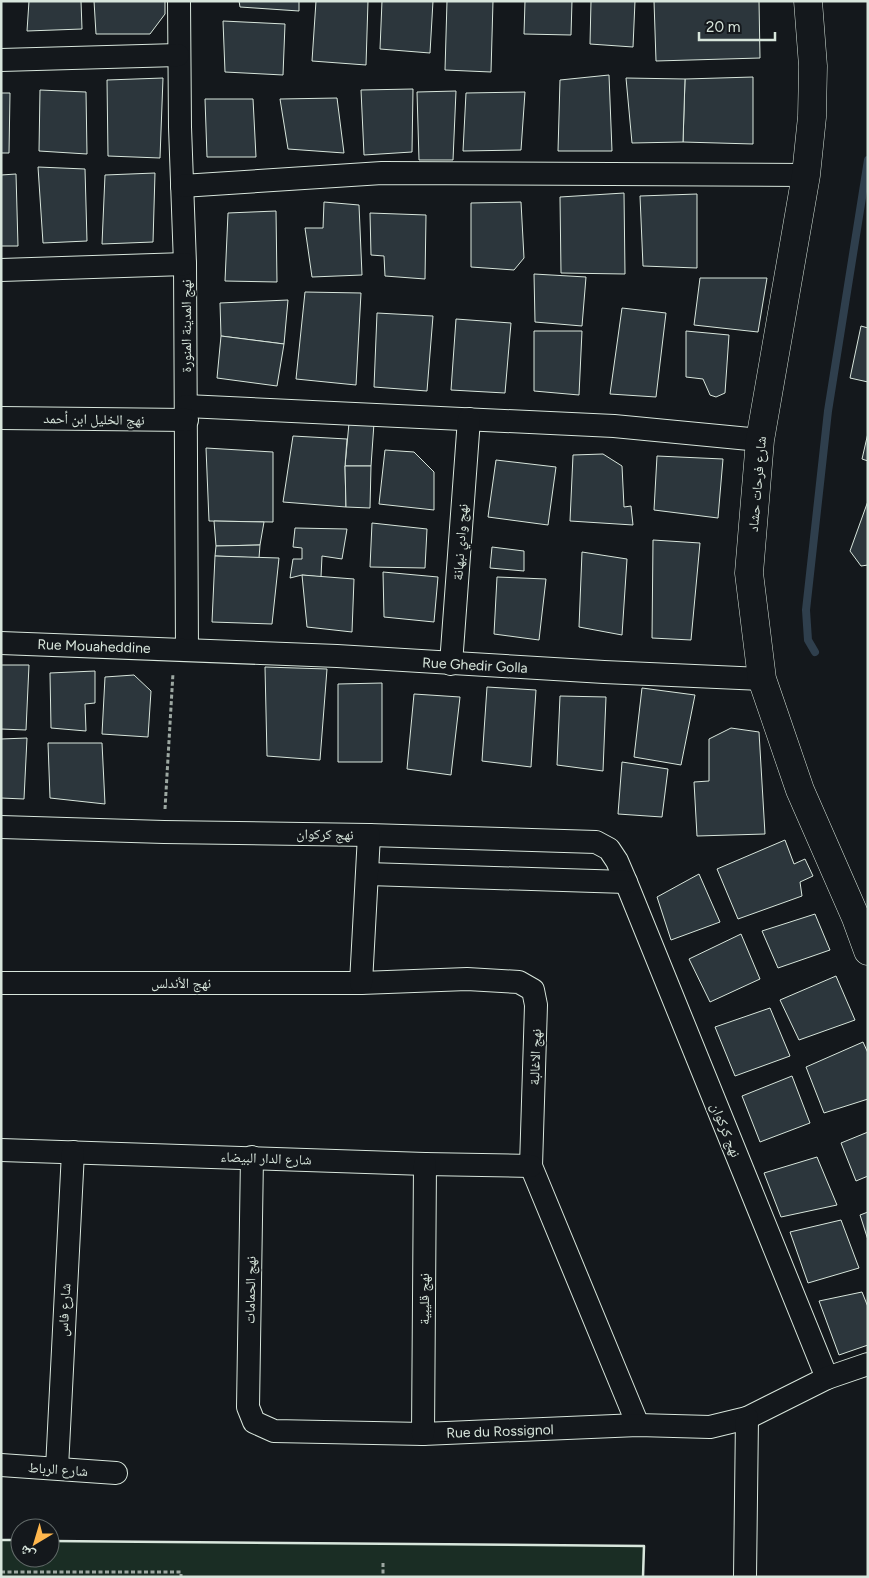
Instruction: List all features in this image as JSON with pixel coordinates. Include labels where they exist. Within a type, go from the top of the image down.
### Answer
[{"type":"street","name":"نهج المدينة المنورة","points":[[179,1],[178,55],[185,264],[187,413],[181,650]]},
{"type":"street","name":"شارع فرحات حشاد","points":[[808,2],[813,66],[812,117],[806,174],[760,440],[750,573],[762,679],[800,790],[856,918],[868,951]]},
{"type":"street","points":[[1,60],[178,55]]},
{"type":"street","points":[[182,186],[382,173],[806,174]]},
{"type":"street","points":[[1,270],[185,264]]},
{"type":"street","name":"نهج الخليل ابن أحمد","points":[[1,418],[187,413],[469,419],[614,426],[760,440]]},
{"type":"street","name":"نهج وادي نبهانة","points":[[452,664],[469,419]]},
{"type":"street","name":"Rue Mouaheddine","points":[[1,643],[181,650]]},
{"type":"street","name":"Rue Ghedir Golla","points":[[181,650],[337,656],[452,664],[762,679]]},
{"type":"street","name":"نهج كركوان","points":[[1,827],[596,842],[609,849],[617,861],[626,882],[827,1378]]},
{"type":"street","points":[[361,983],[369,835]]},
{"type":"street","points":[[368,874],[626,882]]},
{"type":"street","name":"نهج الاغالبة","points":[[361,983],[467,979],[519,982],[533,990],[536,1005],[531,1166],[638,1425]]},
{"type":"street","name":"نهج الأندلس","points":[[1,983],[361,983]]},
{"type":"street","name":"شارع الدار البيضاء","points":[[1,1150],[531,1166]]},
{"type":"street","name":"شارع فاس","points":[[57,1468],[73,1152]]},
{"type":"street","name":"نهج الحمامات","points":[[252,1158],[248,1406],[254,1422]]},
{"type":"street","name":"نهج قليبية","points":[[423,1434],[425,1164]]},
{"type":"street","name":"Rue du Rossignol","points":[[254,1422],[274,1431],[423,1434],[638,1425],[710,1427],[747,1418],[827,1378],[868,1364]]},
{"type":"street","points":[[745,1577],[747,1418]]},
{"type":"street","name":"شارع الرباط","points":[[1,1465],[116,1473]]},
{"type":"path","points":[[164,832],[181,650]]},
{"type":"path","points":[[383,1563],[383,1577]]},
{"type":"path","points":[[1,1572],[181,1572],[181,1577]]},
{"type":"green space","points":[[1,1540],[10,1540],[10,1568],[60,1568],[60,1541],[644,1546],[643,1577],[1,1577]]},
{"type":"building","points":[[29,1],[81,1],[82,29],[27,31]]},
{"type":"building","points":[[94,1],[165,1],[165,14],[150,34],[96,34]]},
{"type":"building","points":[[239,1],[299,1],[299,11],[240,7]]},
{"type":"building","points":[[316,1],[368,1],[366,65],[312,61]]},
{"type":"building","points":[[382,1],[433,1],[430,53],[380,49]]},
{"type":"building","points":[[447,1],[493,1],[491,72],[445,70]]},
{"type":"building","points":[[525,1],[572,1],[571,35],[524,34]]},
{"type":"building","points":[[591,1],[635,1],[633,47],[590,44]]},
{"type":"building","points":[[654,1],[759,1],[760,58],[656,61]]},
{"type":"building","points":[[223,21],[285,24],[283,75],[225,72]]},
{"type":"building","points":[[609,75],[612,151],[558,151],[560,80]]},
{"type":"building","points":[[753,77],[753,144],[683,142],[685,79]]},
{"type":"building","points":[[163,78],[160,158],[108,156],[107,80]]},
{"type":"building","points":[[626,78],[685,79],[683,142],[632,143]]},
{"type":"building","points":[[413,89],[412,152],[364,155],[361,90]]},
{"type":"building","points":[[40,90],[86,92],[87,154],[39,151]]},
{"type":"building","points":[[456,91],[453,160],[419,160],[417,92]]},
{"type":"building","points":[[525,92],[521,150],[463,151],[466,93]]},
{"type":"building","points":[[1,93],[10,93],[9,153],[1,153]]},
{"type":"building","points":[[337,98],[344,153],[288,149],[280,99]]},
{"type":"building","points":[[205,99],[253,99],[256,157],[207,157]]},
{"type":"building","points":[[38,167],[85,169],[87,241],[43,243]]},
{"type":"building","points":[[155,173],[153,242],[102,244],[105,175]]},
{"type":"building","points":[[16,174],[18,246],[1,246],[1,175]]},
{"type":"building","points":[[624,193],[625,274],[561,273],[560,197]]},
{"type":"building","points":[[697,194],[697,268],[643,266],[640,196]]},
{"type":"building","points":[[324,202],[359,205],[362,275],[312,277],[305,228],[323,228]]},
{"type":"building","points":[[521,202],[524,258],[514,270],[471,267],[471,203]]},
{"type":"building","points":[[276,211],[277,282],[225,281],[228,213]]},
{"type":"building","points":[[370,213],[426,215],[425,279],[385,276],[384,256],[371,255]]},
{"type":"building","points":[[534,274],[586,277],[582,326],[535,322]]},
{"type":"building","points":[[700,278],[767,278],[758,332],[694,325]]},
{"type":"building","points":[[305,292],[361,293],[356,385],[296,379]]},
{"type":"building","points":[[288,300],[284,344],[221,336],[220,303]]},
{"type":"building","points":[[622,308],[666,313],[656,397],[610,394]]},
{"type":"building","points":[[377,313],[433,316],[427,391],[374,387]]},
{"type":"building","points":[[456,319],[511,323],[505,393],[451,390]]},
{"type":"building","points":[[861,326],[868,328],[868,382],[850,378]]},
{"type":"building","points":[[534,331],[582,331],[579,395],[534,391]]},
{"type":"building","points":[[686,331],[729,335],[725,393],[716,397],[710,395],[703,379],[686,377]]},
{"type":"building","points":[[221,336],[284,344],[277,386],[217,378]]},
{"type":"building","points":[[349,423],[374,423],[371,466],[345,466]]},
{"type":"building","points":[[868,433],[868,461],[862,459]]},
{"type":"building","points":[[293,436],[347,439],[345,466],[346,507],[283,502]]},
{"type":"building","points":[[206,448],[273,452],[273,522],[209,521]]},
{"type":"building","points":[[385,450],[414,452],[434,472],[434,510],[379,504]]},
{"type":"building","points":[[603,454],[622,466],[624,507],[631,506],[633,525],[570,521],[573,455]]},
{"type":"building","points":[[657,456],[723,459],[718,518],[654,510]]},
{"type":"building","points":[[496,460],[556,467],[548,525],[488,517]]},
{"type":"building","points":[[345,466],[371,466],[370,508],[346,507]]},
{"type":"building","points":[[868,501],[868,565],[861,566],[850,551]]},
{"type":"building","points":[[214,521],[264,522],[260,545],[216,546]]},
{"type":"building","points":[[372,523],[427,529],[425,568],[370,567]]},
{"type":"building","points":[[295,528],[347,529],[342,559],[322,556],[321,577],[302,575],[290,578],[293,559],[302,559],[302,548],[293,547]]},
{"type":"building","points":[[653,540],[700,543],[691,640],[652,638]]},
{"type":"building","points":[[260,545],[259,558],[215,556],[216,546]]},
{"type":"building","points":[[492,547],[524,551],[524,571],[490,568]]},
{"type":"building","points":[[582,552],[627,559],[622,635],[579,627]]},
{"type":"building","points":[[215,556],[279,558],[272,624],[212,622]]},
{"type":"building","points":[[383,572],[438,577],[434,622],[384,617]]},
{"type":"building","points":[[302,575],[354,579],[352,632],[307,627]]},
{"type":"building","points":[[497,577],[546,579],[539,640],[494,634]]},
{"type":"building","points":[[1,665],[29,665],[26,730],[1,729]]},
{"type":"building","points":[[265,667],[327,669],[320,760],[267,756]]},
{"type":"building","points":[[95,671],[95,703],[85,704],[86,731],[51,728],[50,673]]},
{"type":"building","points":[[134,675],[151,691],[148,737],[102,734],[105,677]]},
{"type":"building","points":[[382,683],[382,762],[338,762],[338,684]]},
{"type":"building","points":[[487,687],[536,690],[531,767],[482,761]]},
{"type":"building","points":[[642,688],[695,695],[681,765],[634,757]]},
{"type":"building","points":[[414,694],[460,697],[451,775],[407,769]]},
{"type":"building","points":[[560,696],[606,697],[603,771],[557,765]]},
{"type":"building","points":[[731,728],[759,732],[765,834],[697,836],[694,782],[709,781],[709,739]]},
{"type":"building","points":[[27,738],[24,799],[1,798],[1,739]]},
{"type":"building","points":[[48,743],[102,743],[105,804],[50,798]]},
{"type":"building","points":[[622,762],[668,769],[662,817],[618,814]]},
{"type":"building","points":[[785,840],[794,864],[805,859],[813,876],[800,882],[802,896],[738,919],[717,869]]},
{"type":"building","points":[[699,874],[720,922],[671,940],[657,897]]},
{"type":"building","points":[[815,914],[830,950],[778,968],[762,931]]},
{"type":"building","points":[[741,934],[760,979],[710,1002],[689,959]]},
{"type":"building","points":[[836,976],[855,1020],[799,1040],[780,1000]]},
{"type":"building","points":[[770,1008],[790,1056],[735,1076],[715,1027]]},
{"type":"building","points":[[863,1042],[868,1053],[868,1099],[824,1113],[806,1067]]},
{"type":"building","points":[[792,1076],[810,1123],[760,1142],[742,1096]]},
{"type":"building","points":[[868,1132],[868,1176],[856,1181],[841,1143]]},
{"type":"building","points":[[817,1157],[837,1205],[781,1217],[764,1173]]},
{"type":"building","points":[[868,1212],[868,1240],[860,1215]]},
{"type":"building","points":[[841,1220],[859,1268],[808,1283],[790,1232]]},
{"type":"building","points":[[862,1292],[868,1307],[868,1345],[839,1355],[819,1301]]},
{"type":"waterway","points":[[815,652],[808,640],[806,610],[828,411],[868,160]]},
{"type":"wall","points":[[1,1540],[10,1540]]},
{"type":"wall","points":[[60,1541],[644,1546],[643,1577]]}]
